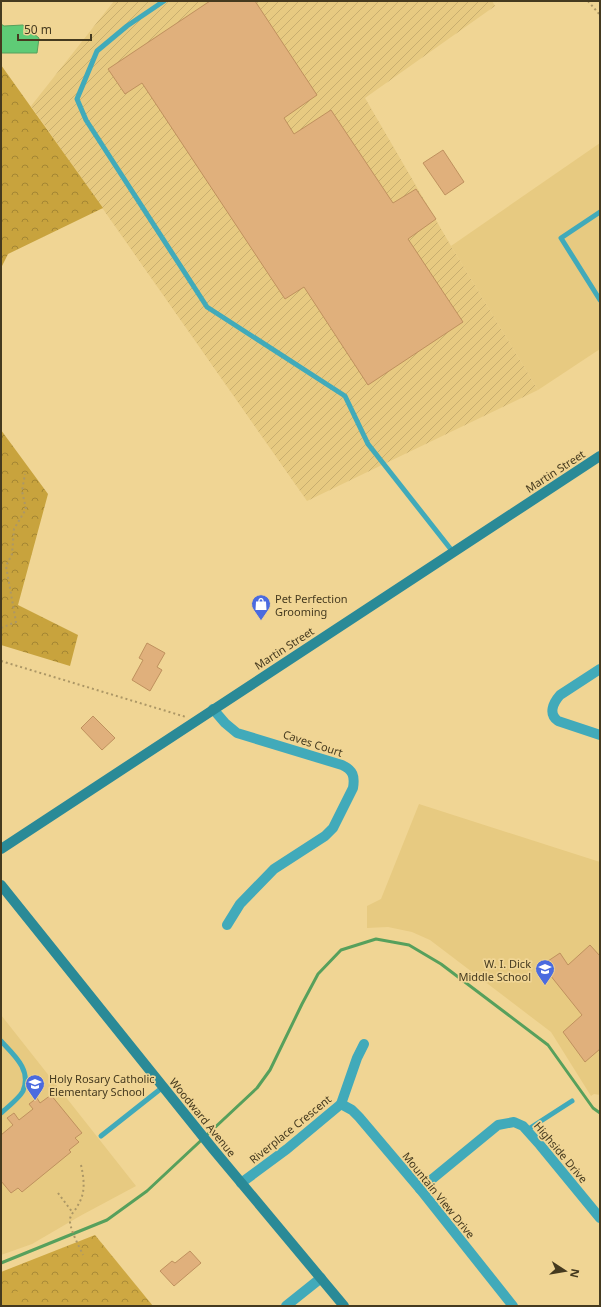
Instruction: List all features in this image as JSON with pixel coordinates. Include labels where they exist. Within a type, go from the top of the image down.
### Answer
[{"type":"street","name":"Martin Street","points":[[1,848],[600,456]]},
{"type":"street","points":[[600,669],[560,695],[555,701],[552,713],[554,718],[558,721],[600,735]]},
{"type":"street","name":"Caves Court","points":[[213,709],[225,723],[237,733],[342,765],[349,768],[354,781],[353,788],[333,828],[325,836],[274,869],[240,904],[227,925]]},
{"type":"street","name":"Woodward Avenue","points":[[1,885],[240,1183],[344,1306]]},
{"type":"street","name":"Riverplace Crescent","points":[[240,1183],[341,1104],[357,1058],[364,1044]]},
{"type":"street","name":"Mountain View Drive","points":[[341,1104],[352,1110],[359,1117],[420,1189],[513,1306]]},
{"type":"street","name":"Highside Drive","points":[[420,1189],[498,1125],[507,1122],[517,1123],[527,1130],[600,1218]]},
{"type":"street","points":[[286,1306],[321,1278]]},
{"type":"lane","points":[[164,1],[127,26],[96,52],[77,99],[86,120],[207,307],[345,396],[368,444],[453,552]]},
{"type":"lane","points":[[600,212],[561,238],[600,300]]},
{"type":"lane","points":[[1,1041],[18,1059],[26,1076],[23,1092],[1,1113]]},
{"type":"lane","points":[[101,1136],[163,1088]]},
{"type":"lane","points":[[527,1130],[572,1101]]},
{"type":"path","points":[[588,1],[600,15]]},
{"type":"path","points":[[1,628],[16,622],[6,566],[12,554],[14,529],[26,509],[22,491],[25,474]]},
{"type":"path","points":[[1,661],[197,720]]},
{"type":"path","points":[[81,1166],[84,1179],[83,1194],[70,1219],[70,1226],[83,1255]]},
{"type":"path","points":[[58,1193],[73,1213]]},
{"type":"shaded area","points":[[114,1],[492,1],[495,6],[365,98],[451,246],[538,390],[307,501],[31,106]]},
{"type":"shaded area","points":[[1,24],[4,26],[23,25],[39,38],[37,53],[1,53]]},
{"type":"shaded area","points":[[600,143],[600,349],[538,390],[451,246]]},
{"type":"shaded area","name":"W. I. Dick Middle School","points":[[419,804],[600,862],[600,1095],[594,1094],[591,1096],[551,1032],[430,940],[412,932],[388,927],[367,928],[367,906],[381,899]]},
{"type":"shaded area","name":"Holy Rosary Catholic Elementary School","points":[[1,1015],[136,1186],[32,1244],[1,1255]]},
{"type":"green space","points":[[1,65],[103,208],[8,254],[1,268]]},
{"type":"green space","points":[[1,430],[48,494],[18,605],[78,635],[70,666],[1,645]]},
{"type":"green space","points":[[95,1235],[153,1306],[1,1306],[1,1272]]},
{"type":"green space","points":[[19,1291],[22,1306],[1,1306],[1,1297]]},
{"type":"building","points":[[210,1],[255,1],[317,95],[284,118],[294,134],[331,110],[393,203],[416,189],[436,219],[408,239],[463,322],[368,385],[304,287],[285,299],[142,83],[125,94],[108,69]]},
{"type":"building","points":[[443,150],[464,182],[445,195],[423,163]]},
{"type":"building","points":[[147,643],[165,653],[157,667],[162,670],[150,691],[132,680],[143,660],[139,658]]},
{"type":"building","points":[[93,716],[115,738],[102,750],[81,728]]},
{"type":"building","points":[[590,945],[600,956],[600,1049],[585,1062],[563,1032],[582,1015],[542,965],[560,953],[568,965]]},
{"type":"building","points":[[51,1095],[82,1133],[75,1138],[79,1142],[69,1150],[71,1152],[22,1192],[18,1188],[11,1193],[1,1181],[1,1135],[13,1125],[7,1118],[14,1113],[19,1120],[33,1109],[29,1104],[37,1098],[40,1103]]},
{"type":"building","points":[[190,1251],[201,1263],[174,1286],[160,1271],[172,1261],[175,1263]]},
{"type":"waterway","points":[[1,1263],[107,1220],[147,1191],[257,1088],[270,1070],[318,974],[341,950],[376,939],[409,945],[441,964],[548,1045],[593,1108],[600,1113]]},
{"type":"place","name":"Pet Perfection Grooming","points":[[261,621]]},
{"type":"place","name":"W. I. Dick Middle School","points":[[545,986]]},
{"type":"place","name":"Holy Rosary Catholic Elementary School","points":[[35,1101]]}]
